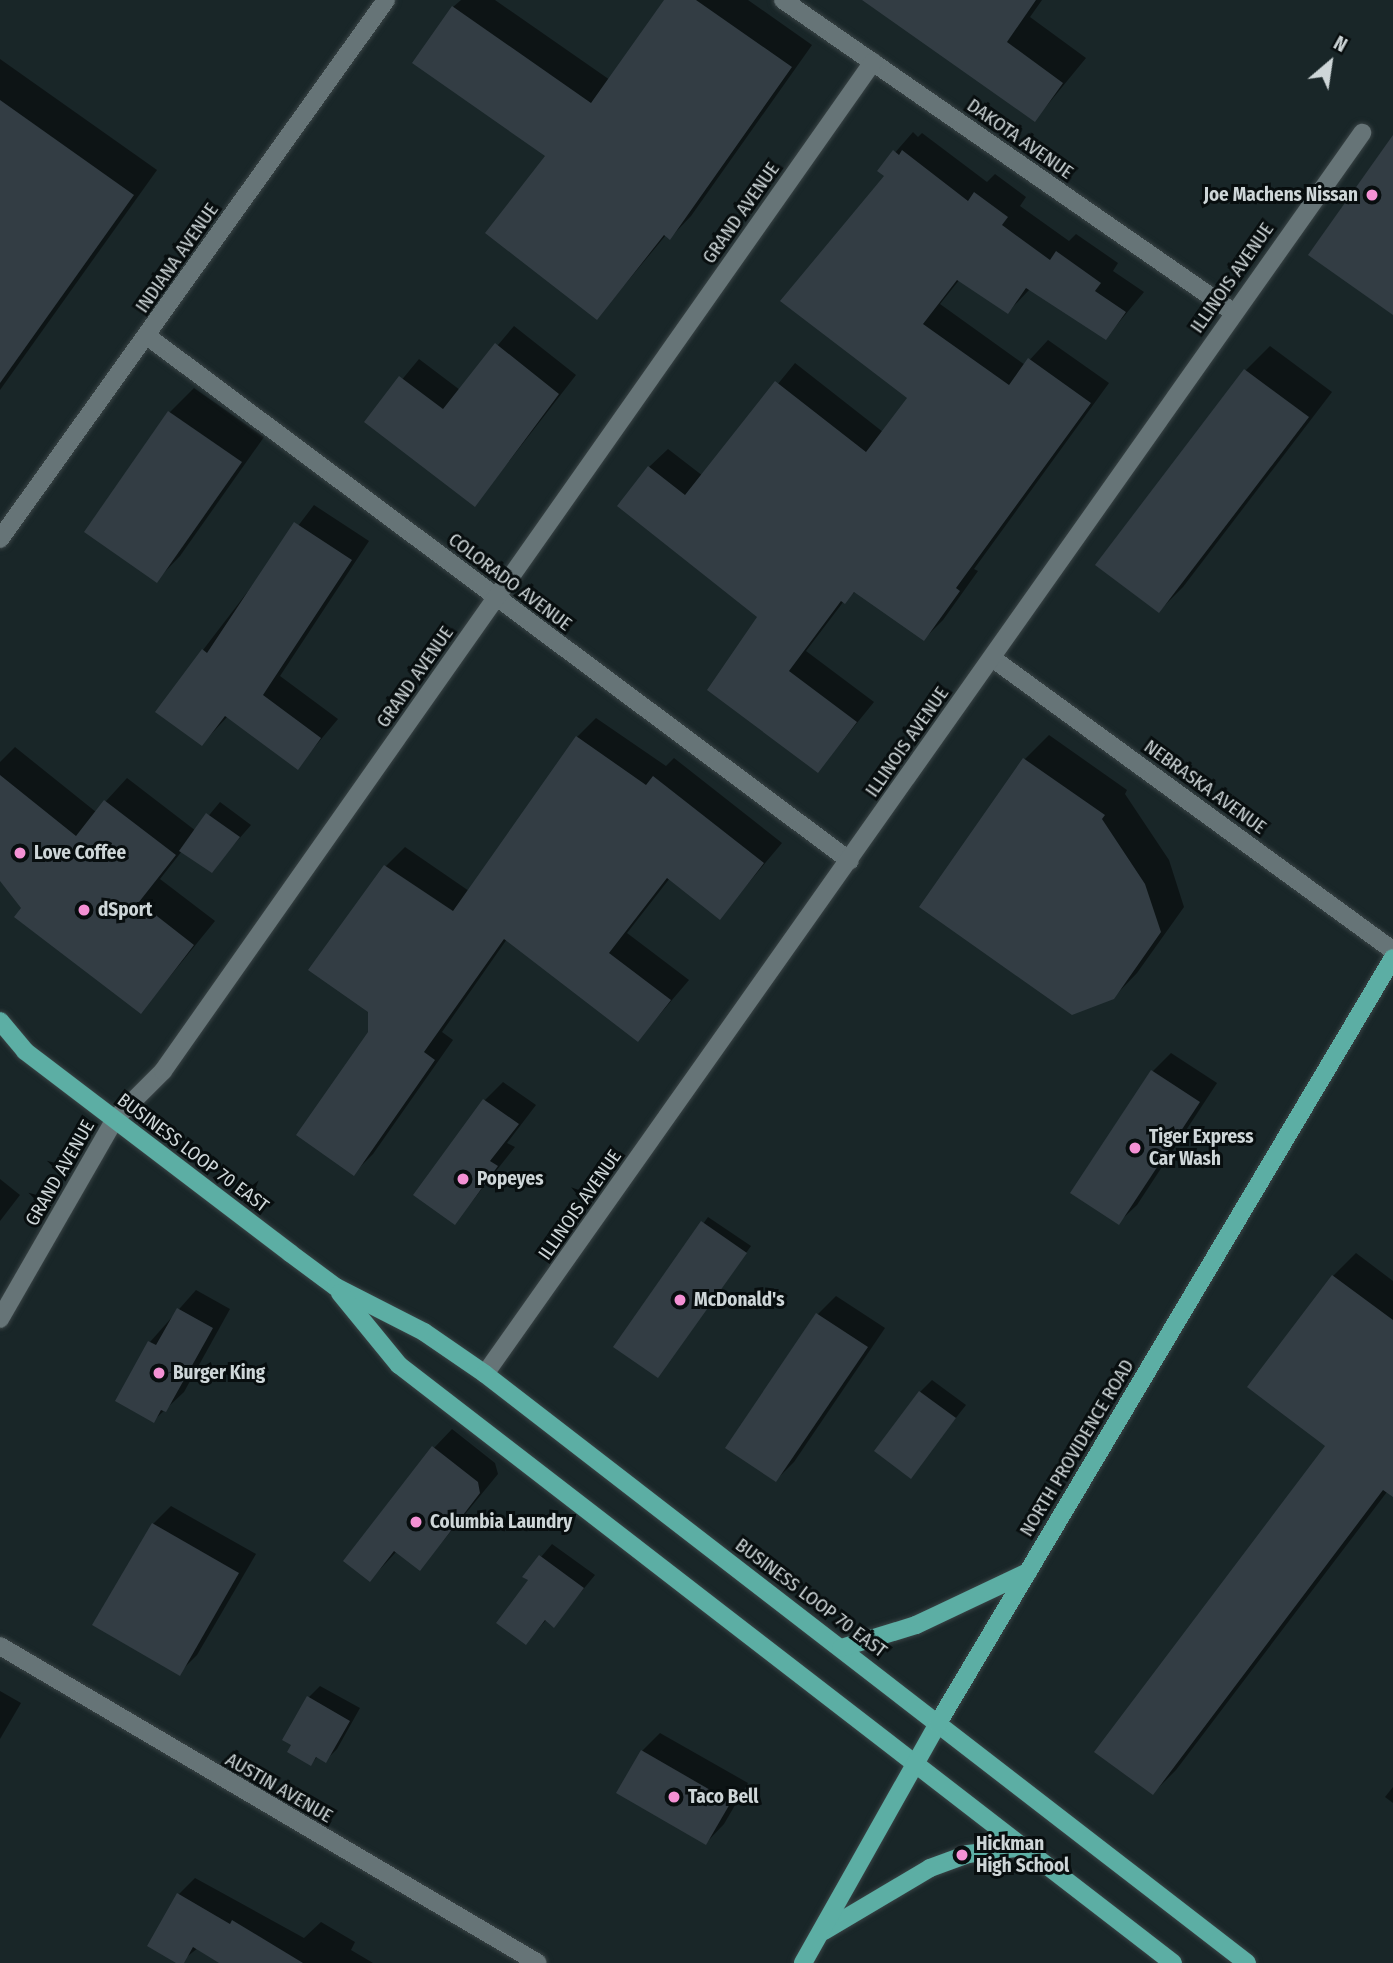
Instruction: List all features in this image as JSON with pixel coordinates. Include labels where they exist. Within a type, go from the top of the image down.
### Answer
[{"type":"main road","name":"NORTH PROVIDENCE ROAD","points":[[803,1963],[938,1723],[1393,958]]},
{"type":"main road","name":"BUSINESS LOOP 70 EAST","points":[[0,1021],[25,1051],[336,1287],[424,1332],[485,1374],[1247,1963]]},
{"type":"main road","name":"BUSINESS LOOP 70 EAST","points":[[0,1041],[25,1051]]},
{"type":"main road","name":"BUSINESS LOOP 70 EAST","points":[[336,1287],[399,1365],[916,1762],[1172,1963]]},
{"type":"main road","points":[[841,1648],[916,1625],[1028,1572]]},
{"type":"main road","points":[[821,1933],[930,1868],[968,1854],[1024,1847]]},
{"type":"street","name":"INDIANA AVENUE","points":[[0,539],[386,0]]},
{"type":"street","name":"DAKOTA AVENUE","points":[[783,0],[1233,312]]},
{"type":"street","name":"GRAND AVENUE","points":[[0,1319],[115,1119],[163,1070],[873,62]]},
{"type":"street","name":"ILLINOIS AVENUE","points":[[485,1374],[1362,133]]},
{"type":"street","name":"COLORADO AVENUE","points":[[146,337],[850,861]]},
{"type":"street","name":"NEBRASKA AVENUE","points":[[992,658],[1393,950]]},
{"type":"street","name":"AUSTIN AVENUE","points":[[0,1646],[538,1963]]},
{"type":"building","points":[[664,0],[696,0],[792,67],[670,240],[664,235],[597,320],[485,233],[545,156],[412,63],[452,6],[591,103]]},
{"type":"building","points":[[862,0],[1036,0],[1007,42],[1063,83],[1035,122]]},
{"type":"building","points":[[0,100],[134,195],[0,383]]},
{"type":"building","name":"Joe Machens Nissan","points":[[1393,135],[1393,315],[1308,255]]},
{"type":"building","points":[[893,150],[899,155],[902,150],[968,201],[974,192],[1008,217],[1002,225],[1050,260],[1056,251],[1101,283],[1095,291],[1126,312],[1106,340],[1026,288],[1008,314],[957,280],[923,324],[1009,385],[1028,358],[1091,403],[956,588],[960,591],[924,641],[854,592],[845,604],[841,601],[789,671],[857,722],[818,773],[707,690],[757,617],[617,506],[648,466],[685,495],[775,381],[866,452],[907,398],[780,301],[884,176],[877,171]]},
{"type":"building","points":[[495,343],[559,394],[475,507],[364,422],[399,376],[443,409]]},
{"type":"building","points":[[1244,369],[1309,417],[1159,613],[1095,565]]},
{"type":"building","points":[[168,411],[242,462],[157,583],[84,532]]},
{"type":"building","points":[[294,522],[352,560],[263,695],[321,738],[298,770],[225,716],[202,746],[155,712],[202,649],[207,653]]},
{"type":"building","points":[[576,736],[646,785],[653,776],[764,863],[720,920],[667,878],[609,953],[671,1000],[638,1042],[504,939],[424,1052],[435,1060],[354,1176],[296,1135],[368,1032],[368,1012],[308,970],[384,865],[453,911]]},
{"type":"building","points":[[1023,758],[1105,815],[1102,819],[1145,884],[1161,932],[1114,999],[1072,1015],[919,907]]},
{"type":"building","name":"dSport","points":[[0,775],[76,836],[104,800],[176,855],[139,902],[194,945],[141,1014],[14,917],[21,908],[0,881]]},
{"type":"building","points":[[206,813],[240,837],[212,873],[179,851]]},
{"type":"building","name":"Tiger Express Car Wash","points":[[1151,1070],[1200,1102],[1119,1225],[1070,1193]]},
{"type":"building","points":[[483,1099],[519,1124],[490,1161],[498,1166],[455,1225],[413,1195]]},
{"type":"building","name":"McDonald's","points":[[701,1221],[747,1253],[658,1378],[613,1347]]},
{"type":"building","points":[[1332,1275],[1393,1320],[1393,1497],[1383,1490],[1153,1795],[1094,1752],[1325,1446],[1247,1387]]},
{"type":"building","name":"Burger King","points":[[177,1308],[213,1328],[166,1412],[161,1410],[154,1423],[115,1401],[148,1341],[156,1345]]},
{"type":"building","points":[[816,1313],[868,1347],[776,1482],[725,1448]]},
{"type":"building","points":[[919,1391],[956,1418],[911,1479],[874,1451]]},
{"type":"building","name":"Columbia Laundry","points":[[432,1446],[478,1482],[480,1493],[420,1571],[394,1551],[370,1582],[343,1561]]},
{"type":"building","points":[[152,1523],[239,1573],[180,1676],[92,1625]]},
{"type":"building","points":[[539,1555],[584,1588],[554,1628],[545,1620],[526,1645],[496,1623],[528,1580],[522,1577]]},
{"type":"building","points":[[307,1696],[350,1721],[326,1763],[316,1757],[311,1766],[287,1752],[291,1745],[282,1740]]},
{"type":"building","name":"Taco Bell","points":[[641,1750],[731,1802],[706,1845],[616,1793]]},
{"type":"building","points":[[177,1893],[230,1924],[232,1920],[303,1963],[219,1963],[193,1947],[184,1963],[176,1963],[147,1946]]},
{"type":"place","name":"Joe Machens Nissan","points":[[1372,195]]},
{"type":"place","name":"Love Coffee","points":[[20,853]]},
{"type":"place","name":"dSport","points":[[84,910]]},
{"type":"place","name":"Tiger Express Car Wash","points":[[1135,1148]]},
{"type":"place","name":"Popeyes","points":[[463,1179]]},
{"type":"place","name":"McDonald's","points":[[680,1300]]},
{"type":"place","name":"Burger King","points":[[159,1373]]},
{"type":"place","name":"Columbia Laundry","points":[[416,1522]]},
{"type":"place","name":"Taco Bell","points":[[674,1797]]},
{"type":"place","name":"Hickman High School","points":[[962,1855]]}]
